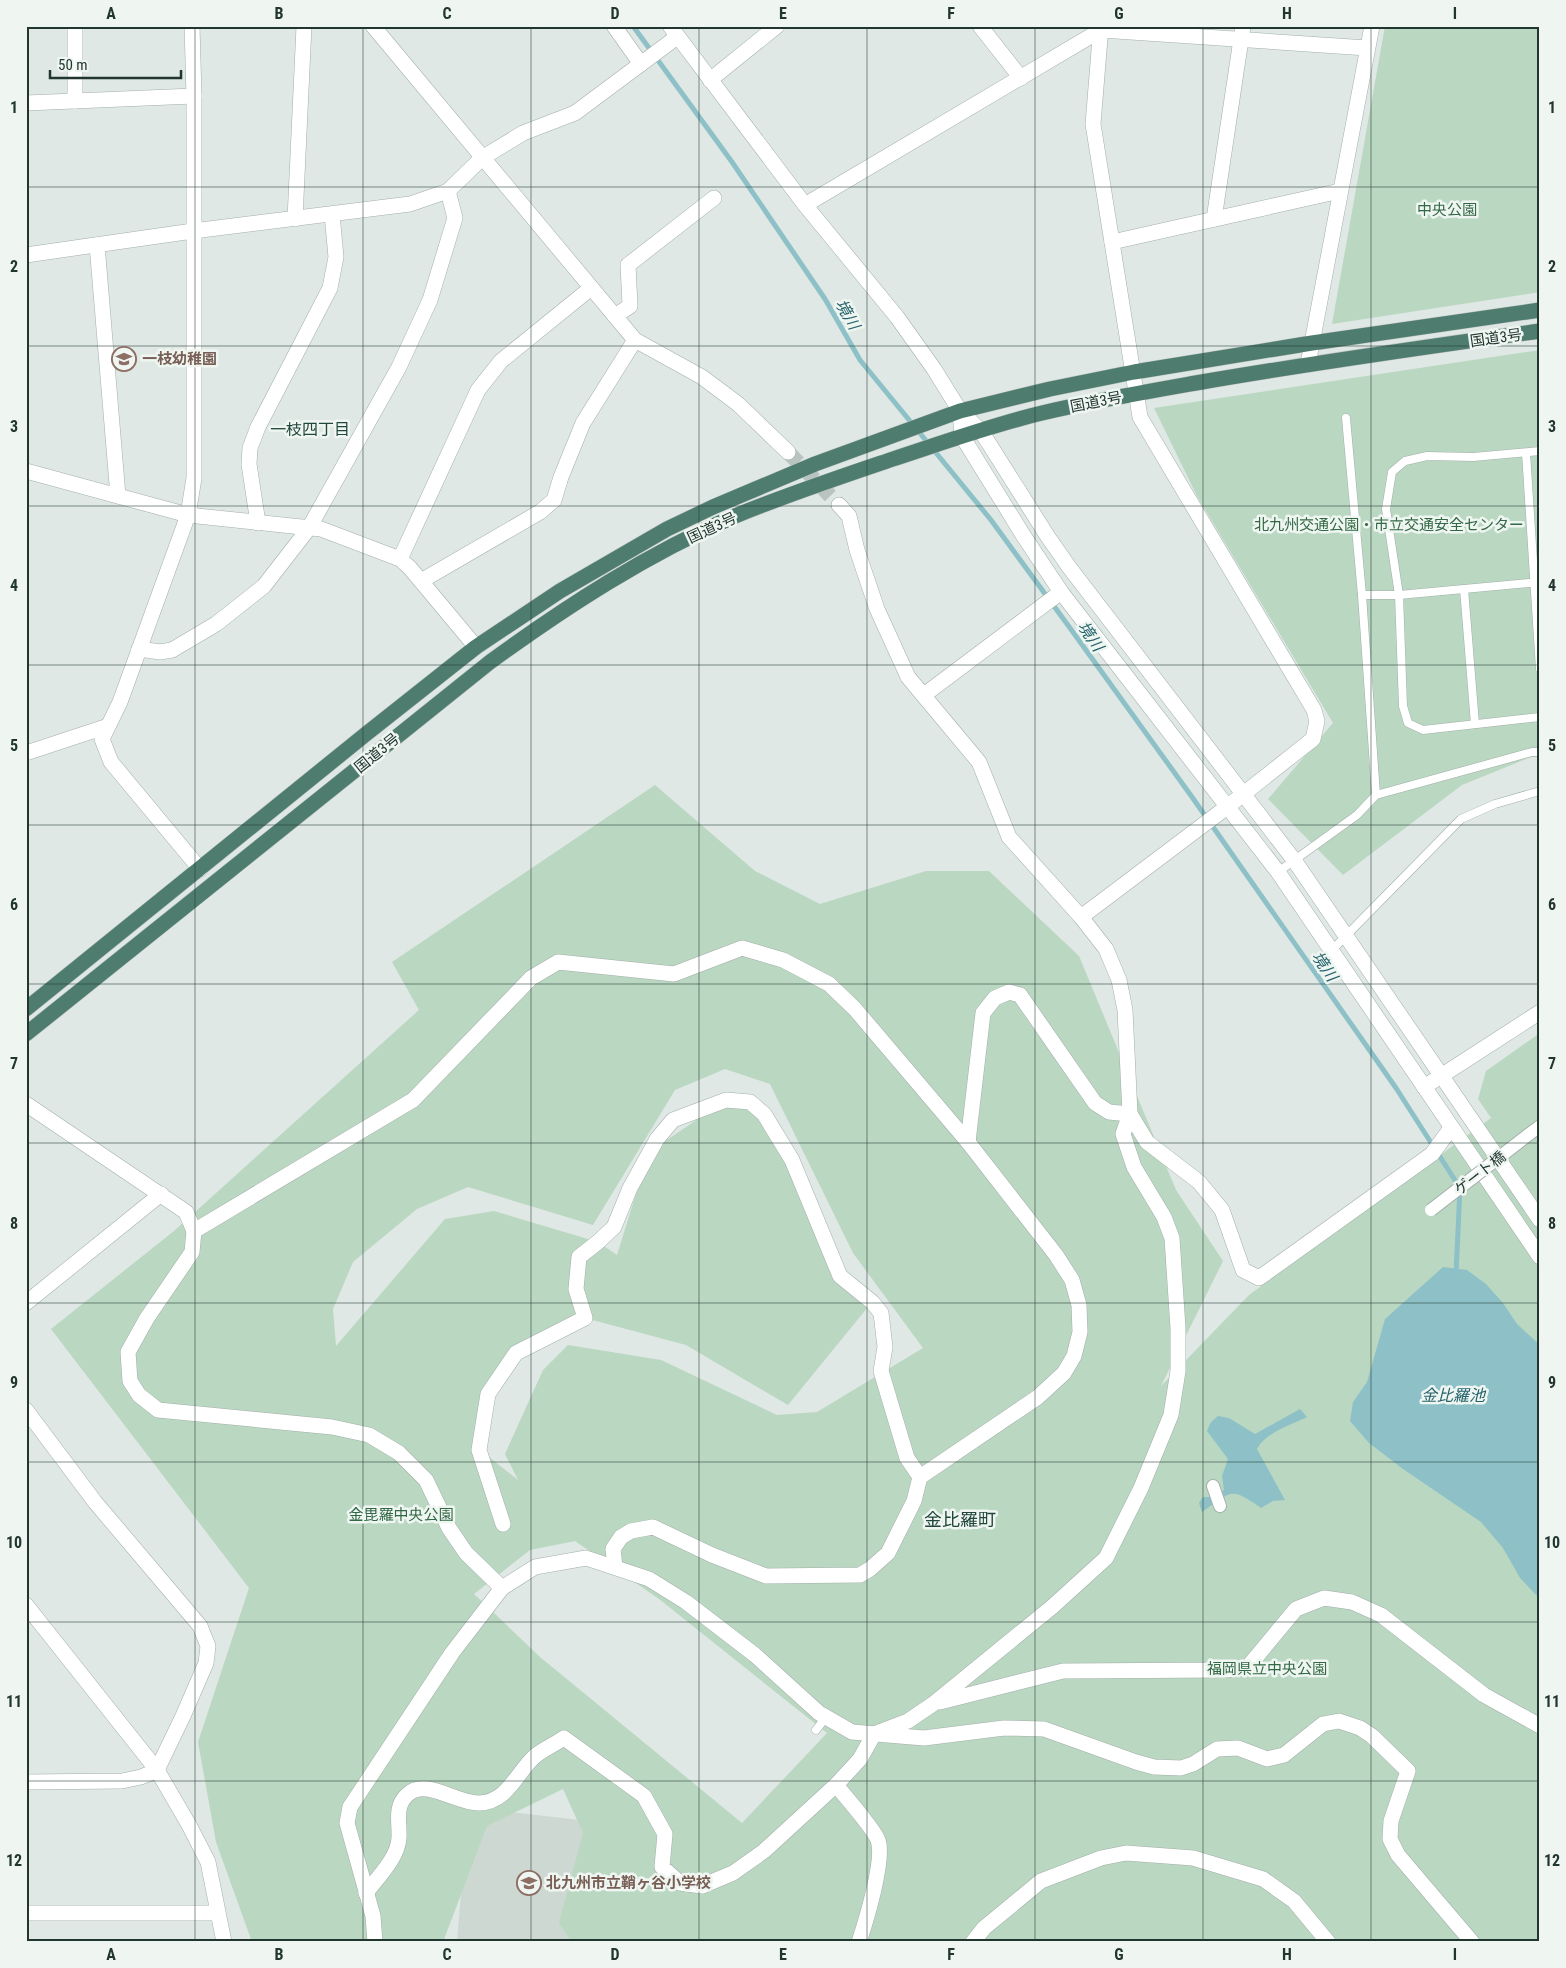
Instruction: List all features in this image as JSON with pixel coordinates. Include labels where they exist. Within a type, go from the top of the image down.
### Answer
[{"type":"highway","name":"国道3号","points":[[26,1009],[476,647],[560,591],[667,529],[712,507],[806,467],[960,411],[1050,388],[1134,372],[1312,343],[1540,310]]},
{"type":"highway","name":"国道3号","points":[[26,1034],[490,662],[580,599],[637,566],[735,516],[837,478],[962,436],[1041,413],[1308,364],[1540,331]]},
{"type":"street","points":[[75,26],[75,101]]},
{"type":"street","points":[[192,26],[194,96],[194,478],[188,515],[120,702],[102,739],[111,762],[200,869]]},
{"type":"street","points":[[295,219],[304,26]]},
{"type":"street","points":[[373,26],[635,340],[702,377],[738,404],[788,452]]},
{"type":"street","points":[[614,26],[641,64]]},
{"type":"street","points":[[710,80],[777,26]]},
{"type":"street","points":[[980,26],[1021,78]]},
{"type":"street","points":[[1308,364],[1372,26]]},
{"type":"street","points":[[805,205],[1021,78],[1101,28],[1242,33],[1367,48]]},
{"type":"street","points":[[1081,917],[1244,794],[1313,739],[1317,721],[1314,710],[1280,650],[1140,417],[1093,124],[1101,28]]},
{"type":"street","points":[[26,255],[193,231],[410,204],[448,191],[482,158],[523,133],[575,113],[641,64],[674,32],[805,205],[897,317],[934,369],[960,411],[981,431],[1053,545],[1294,860],[1540,1220]]},
{"type":"street","points":[[1214,219],[1242,33]]},
{"type":"street","points":[[26,103],[194,96]]},
{"type":"street","points":[[139,649],[160,652],[172,650],[216,624],[264,586],[309,528],[399,367],[430,300],[455,218],[448,191]]},
{"type":"street","points":[[1112,242],[1340,191]]},
{"type":"street","points":[[615,316],[630,306],[628,265],[714,198]]},
{"type":"street","points":[[258,522],[249,464],[250,448],[258,427],[330,288],[336,257],[332,214]]},
{"type":"street","points":[[97,245],[118,496]]},
{"type":"street","points":[[400,559],[478,390],[501,361],[592,288]]},
{"type":"street","points":[[421,581],[540,512],[554,500],[560,477],[583,423],[635,340]]},
{"type":"street","points":[[960,411],[962,436],[1023,536],[1061,592],[1278,872],[1540,1257]]},
{"type":"street","points":[[26,471],[188,515],[321,529],[400,559],[421,581],[476,647]]},
{"type":"street","points":[[366,1893],[393,1856],[400,1840],[399,1807],[405,1796],[413,1790],[425,1788],[478,1803],[502,1796],[535,1756],[564,1738],[644,1796],[665,1834],[662,1867],[680,1883],[702,1886],[733,1873],[764,1851],[836,1785],[860,1759],[874,1734],[908,1721],[933,1704],[1052,1607],[1106,1558],[1142,1488],[1171,1415],[1178,1372],[1178,1328],[1172,1238],[1164,1217],[1134,1167],[1123,1134],[1130,1114],[1125,1010],[1120,980],[1106,949],[1081,917],[1008,837],[979,762],[908,677],[877,608],[857,550],[849,516],[839,505]]},
{"type":"street","points":[[924,696],[1061,592]]},
{"type":"street","points":[[26,753],[108,726]]},
{"type":"street","points":[[194,1231],[413,1100],[531,978],[558,962],[674,974],[742,948],[783,960],[829,984],[855,1009],[968,1142],[1056,1255],[1072,1280],[1079,1305],[1080,1332],[1074,1356],[1064,1373],[1038,1397],[920,1477],[914,1501],[888,1553],[860,1575],[766,1576],[712,1555],[652,1527],[632,1531],[621,1537],[613,1548],[615,1567]]},
{"type":"street","points":[[968,1142],[983,1013],[994,998],[1009,992],[1020,995],[1095,1103],[1109,1112],[1130,1114]]},
{"type":"street","points":[[1424,1087],[1540,1012]]},
{"type":"street","points":[[503,1524],[479,1450],[488,1394],[516,1353],[585,1318],[576,1289],[579,1257],[614,1226],[630,1188],[657,1139],[673,1120],[726,1100],[750,1102],[764,1114],[792,1160],[840,1276],[872,1302],[881,1313],[885,1347],[881,1371],[907,1458],[920,1477]]},
{"type":"street","points":[[26,1104],[186,1212],[194,1231],[192,1252],[147,1318],[128,1352],[130,1381],[139,1395],[158,1410],[332,1427],[369,1435],[399,1453],[426,1480],[449,1528],[466,1554],[502,1588]]},
{"type":"street","points":[[1130,1114],[1147,1142],[1199,1182],[1222,1210],[1243,1270],[1259,1278],[1432,1154],[1451,1128]]},
{"type":"street","name":"ゲート橋","points":[[1431,1210],[1540,1126]]},
{"type":"street","points":[[26,1303],[161,1194]]},
{"type":"street","points":[[26,1410],[95,1502],[200,1626],[208,1646],[206,1663],[184,1716],[157,1770],[141,1777],[122,1781],[26,1782]]},
{"type":"street","points":[[1213,1486],[1220,1506]]},
{"type":"street","points":[[375,1942],[373,1916],[347,1823],[350,1807],[452,1653],[502,1588],[535,1567],[586,1558],[649,1579],[686,1602],[754,1656],[819,1713],[852,1732],[924,1738],[1004,1728],[1044,1729],[1136,1762],[1154,1767],[1181,1768],[1193,1764],[1217,1749],[1238,1748],[1267,1759],[1284,1755],[1323,1724],[1339,1721],[1360,1728],[1372,1736],[1408,1771],[1391,1821],[1390,1839],[1398,1855],[1472,1942]]},
{"type":"street","points":[[933,1704],[1063,1671],[1224,1670],[1247,1668],[1296,1609],[1324,1598],[1352,1602],[1381,1614],[1484,1695],[1540,1726]]},
{"type":"street","points":[[26,1605],[157,1770],[208,1862],[224,1942]]},
{"type":"street","points":[[836,1785],[878,1839],[880,1850],[870,1908],[859,1942]]},
{"type":"street","points":[[973,1942],[984,1928],[1041,1881],[1101,1858],[1126,1853],[1193,1858],[1264,1879],[1294,1901],[1328,1942]]},
{"type":"street","points":[[26,1913],[217,1914]]},
{"type":"lane","points":[[1346,418],[1362,595],[1376,795]]},
{"type":"lane","points":[[1540,451],[1473,457],[1427,456],[1405,461],[1392,472],[1386,509],[1399,596],[1403,706],[1408,723],[1423,730],[1540,717]]},
{"type":"lane","points":[[1526,452],[1537,583],[1540,670]]},
{"type":"lane","points":[[1362,595],[1399,596],[1537,583]]},
{"type":"lane","points":[[1464,589],[1475,724]]},
{"type":"lane","points":[[1278,872],[1357,815],[1376,795],[1532,752],[1540,752]]},
{"type":"lane","points":[[1331,951],[1461,818],[1495,804],[1540,791]]},
{"type":"lane","points":[[816,1730],[826,1717]]},
{"type":"shaded area","name":"北九州市立鞘ヶ谷小学校","points":[[468,1807],[605,1823],[587,1942],[457,1942]]},
{"type":"green space","name":"中央公園","points":[[1385,26],[1540,26],[1540,292],[1332,324]]},
{"type":"green space","name":"北九州交通公園・市立交通安全センター","points":[[1540,350],[1540,757],[1531,757],[1462,785],[1343,875],[1268,799],[1333,723],[1197,496],[1154,408]]},
{"type":"green space","points":[[655,785],[755,871],[820,904],[926,871],[989,871],[1079,956],[1176,1190],[1223,1261],[1161,1386],[1249,1295],[1491,1118],[1478,1099],[1486,1071],[1540,1033],[1540,1942],[572,1942],[559,1923],[583,1833],[563,1789],[487,1826],[443,1942],[252,1942],[216,1842],[198,1742],[249,1588],[51,1329],[174,1231],[419,1010],[392,962]],"holes":[[[725,1069],[770,1084],[853,1253],[923,1348],[817,1412],[777,1415],[661,1360],[568,1345],[543,1370],[505,1454],[518,1480],[480,1450],[488,1394],[516,1353],[585,1318],[686,1345],[788,1405],[872,1302],[840,1276],[764,1114],[726,1100],[649,1152],[617,1255],[598,1242],[494,1211],[445,1219],[336,1346],[333,1309],[353,1262],[417,1209],[468,1187],[593,1225],[675,1090]],[[575,1541],[659,1599],[827,1733],[742,1823],[540,1657],[474,1594],[530,1550]]]},
{"type":"water","name":"金比羅池","points":[[1443,1267],[1467,1270],[1486,1284],[1503,1303],[1517,1324],[1540,1345],[1540,1599],[1520,1578],[1503,1548],[1481,1522],[1403,1469],[1369,1443],[1350,1421],[1353,1402],[1367,1382],[1385,1319]]},
{"type":"water","points":[[1300,1409],[1307,1417],[1266,1438],[1257,1449],[1285,1500],[1273,1501],[1261,1508],[1243,1496],[1231,1494],[1220,1499],[1202,1512],[1199,1503],[1203,1497],[1209,1497],[1224,1490],[1222,1476],[1228,1459],[1207,1431],[1211,1422],[1218,1416],[1229,1418],[1255,1434]]},
{"type":"waterway","name":"境川","points":[[633,26],[732,162],[825,299],[860,360],[991,520],[1192,797],[1396,1088],[1460,1188],[1456,1274]]},
{"type":"tunnel","points":[[788,452],[839,505]]},
{"type":"place","name":"一枝幼稚園","points":[[124,359]]},
{"type":"place","name":"北九州市立鞘ヶ谷小学校","points":[[529,1883]]},
{"type":"district","name":"一枝四丁目","points":[[310,429]]},
{"type":"district","name":"金比羅町","points":[[960,1520]]},
{"type":"park label","name":"金毘羅中央公園","points":[[401,1515]]},
{"type":"park label","name":"福岡県立中央公園","points":[[1267,1669]]}]
